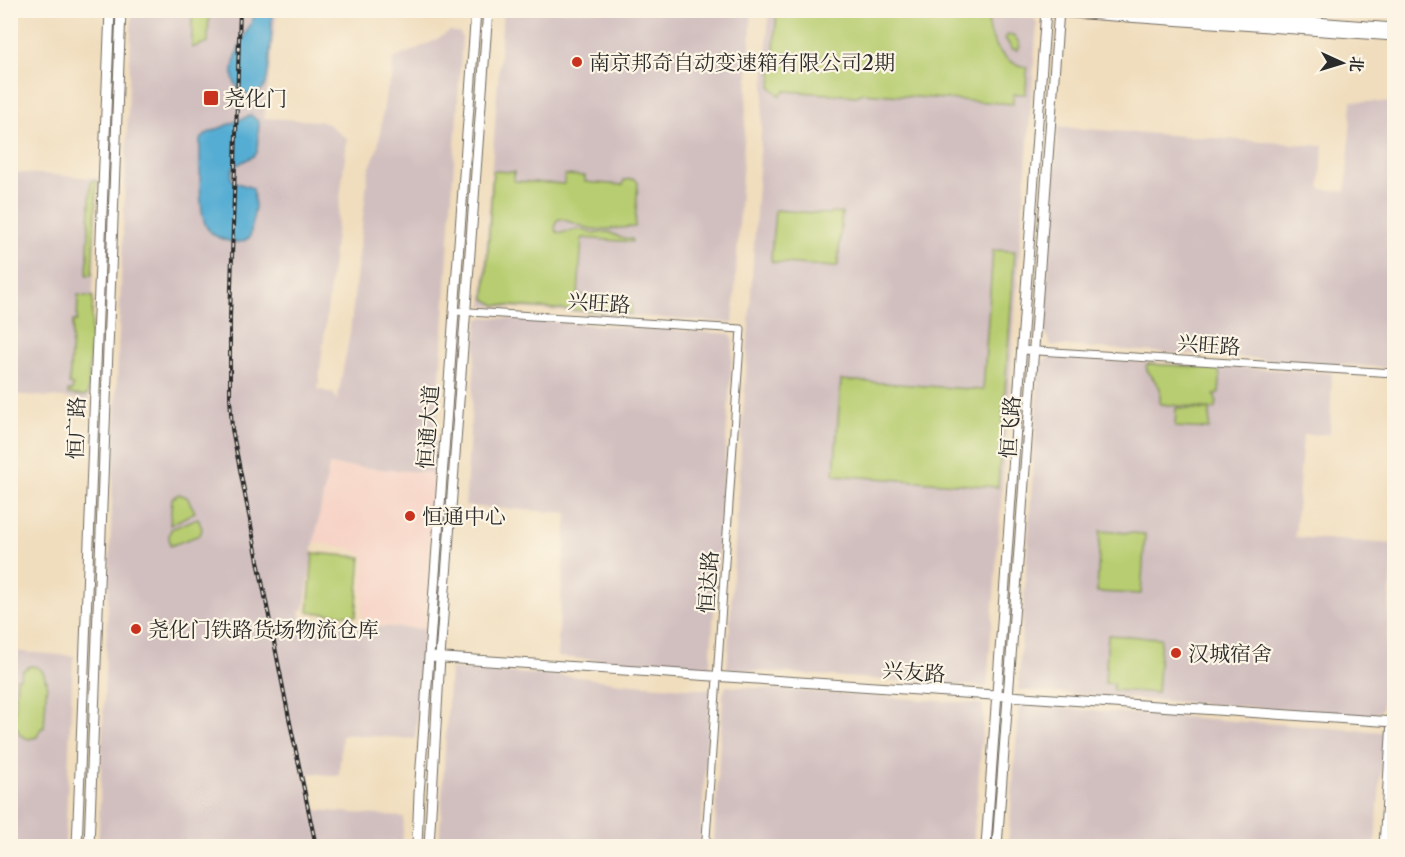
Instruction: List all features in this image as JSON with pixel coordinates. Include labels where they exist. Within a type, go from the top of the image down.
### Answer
[{"type":"main road","name":"恒广路","points":[[77,846],[110,10]]},
{"type":"main road","name":"恒广路","points":[[89,846],[121,10]]},
{"type":"main road","name":"恒通大道","points":[[429,846],[435,657],[455,311],[476,10]]},
{"type":"main road","name":"恒通大道","points":[[417,846],[419,794],[435,657],[465,311],[488,10]]},
{"type":"main road","points":[[1028,10],[1395,36]]},
{"type":"main road","points":[[1157,10],[1395,28]]},
{"type":"main road","name":"恒飞路","points":[[986,846],[1046,11]]},
{"type":"main road","name":"恒飞路","points":[[997,846],[1059,12]]},
{"type":"main road","name":"兴友路","points":[[435,657],[1394,722]]},
{"type":"main road","points":[[1384,846],[1395,690]]},
{"type":"street","name":"兴旺路","points":[[455,311],[741,329]]},
{"type":"street","name":"恒达路","points":[[706,838],[741,329]]},
{"type":"street","name":"兴旺路","points":[[1022,350],[1395,374]]},
{"type":"shaded area","points":[[932,10],[1033,17],[1037,23],[987,687],[727,669],[769,11]]},
{"type":"shaded area","points":[[132,11],[277,11],[264,118],[319,121],[328,124],[347,139],[318,389],[334,394],[337,401],[350,333],[368,172],[378,147],[386,92],[392,78],[393,59],[434,41],[450,31],[460,33],[462,38],[434,473],[329,465],[304,610],[300,610],[301,622],[424,629],[415,739],[342,734],[339,776],[309,773],[316,810],[404,817],[402,846],[98,846]]},
{"type":"shaded area","points":[[503,11],[752,11],[733,323],[482,306]]},
{"type":"shaded area","points":[[1323,11],[1394,11],[1394,16]]},
{"type":"shaded area","points":[[1352,101],[1394,103],[1394,368],[1051,345],[1044,332],[1058,127],[1323,146],[1320,189],[1346,191]]},
{"type":"shaded area","points":[[10,172],[97,178],[89,400],[11,394]]},
{"type":"shaded area","points":[[485,317],[731,334],[733,343],[710,668],[557,657],[567,513],[465,506],[477,326],[479,319]]},
{"type":"shaded area","points":[[1048,357],[1332,373],[1330,434],[1303,435],[1295,537],[1394,544],[1382,709],[1372,716],[1018,690],[1040,364]]},
{"type":"shaded area","points":[[329,465],[434,473],[424,629],[361,624],[365,556],[350,548],[314,543]]},
{"type":"shaded area","points":[[10,651],[75,656],[73,659],[65,846],[11,846]]},
{"type":"shaded area","points":[[450,669],[579,677],[621,683],[711,690],[700,839],[714,841],[723,694],[726,686],[982,704],[984,712],[973,846],[439,846]]},
{"type":"shaded area","points":[[1019,705],[1384,732],[1375,846],[1008,846]]},
{"type":"green space","points":[[777,11],[886,11],[988,17],[991,34],[998,50],[1011,61],[1027,67],[1026,94],[1013,94],[1013,104],[862,93],[857,96],[785,91],[780,96],[771,87]]},
{"type":"green space","points":[[209,12],[208,42],[192,48],[192,18],[194,13]]},
{"type":"green space","points":[[1008,35],[1017,40],[1020,46],[1018,50],[1012,49],[1005,38]]},
{"type":"green space","points":[[493,171],[514,172],[514,181],[564,184],[565,175],[585,176],[585,182],[623,185],[624,180],[634,179],[638,182],[635,227],[592,229],[560,219],[557,220],[555,228],[557,232],[562,233],[577,229],[595,233],[609,232],[621,238],[632,239],[632,242],[582,238],[578,295],[628,299],[632,305],[631,314],[496,305],[485,299]]},
{"type":"green space","points":[[91,181],[97,181],[92,275],[87,275]]},
{"type":"green space","points":[[775,210],[842,213],[838,265],[834,267],[772,262]]},
{"type":"green space","points":[[993,250],[1015,251],[998,487],[834,475],[841,380],[983,390]]},
{"type":"green space","points":[[78,295],[93,297],[88,394],[84,396],[68,394],[68,391],[72,391],[73,385],[69,384],[73,321],[77,321]]},
{"type":"green space","points":[[1148,364],[1218,368],[1220,387],[1219,393],[1214,395],[1217,401],[1215,409],[1160,404],[1160,388],[1147,370]]},
{"type":"green space","points":[[1176,408],[1210,410],[1209,429],[1175,427]]},
{"type":"green space","points":[[179,494],[187,497],[195,512],[170,525],[172,498]]},
{"type":"green space","points":[[198,518],[202,529],[200,535],[170,546],[171,529]]},
{"type":"green space","points":[[1100,531],[1145,534],[1141,594],[1097,592]]},
{"type":"green space","points":[[313,553],[361,557],[356,616],[308,612]]},
{"type":"green space","points":[[1108,635],[1161,638],[1157,693],[1113,690],[1114,684],[1105,683]]},
{"type":"green space","points":[[30,666],[41,670],[47,680],[44,728],[41,728],[37,737],[28,739],[20,735],[17,727],[14,726],[17,678],[20,678],[22,671]]},
{"type":"green space","points":[[1157,835],[1195,838],[1194,846],[1156,846]]},
{"type":"water","points":[[255,11],[272,11],[271,37],[265,85],[256,94],[250,94],[244,93],[236,85],[233,71],[234,62]]},
{"type":"water","points":[[251,115],[259,122],[257,152],[254,156],[233,167],[231,178],[234,182],[253,188],[255,207],[250,237],[242,241],[231,242],[214,235],[205,222],[201,200],[200,140],[208,133]]},
{"type":"railway","points":[[240,10],[230,318],[232,429],[316,846]]},
{"type":"place","name":"南京邦奇自动变速箱有限公司2期","points":[[577,62]]},
{"type":"place","name":"尧化门","points":[[211,98]]},
{"type":"place","name":"恒通中心","points":[[410,516]]},
{"type":"place","name":"尧化门铁路货场物流仓库","points":[[136,629]]},
{"type":"place","name":"汉城宿舍","points":[[1176,653]]}]
